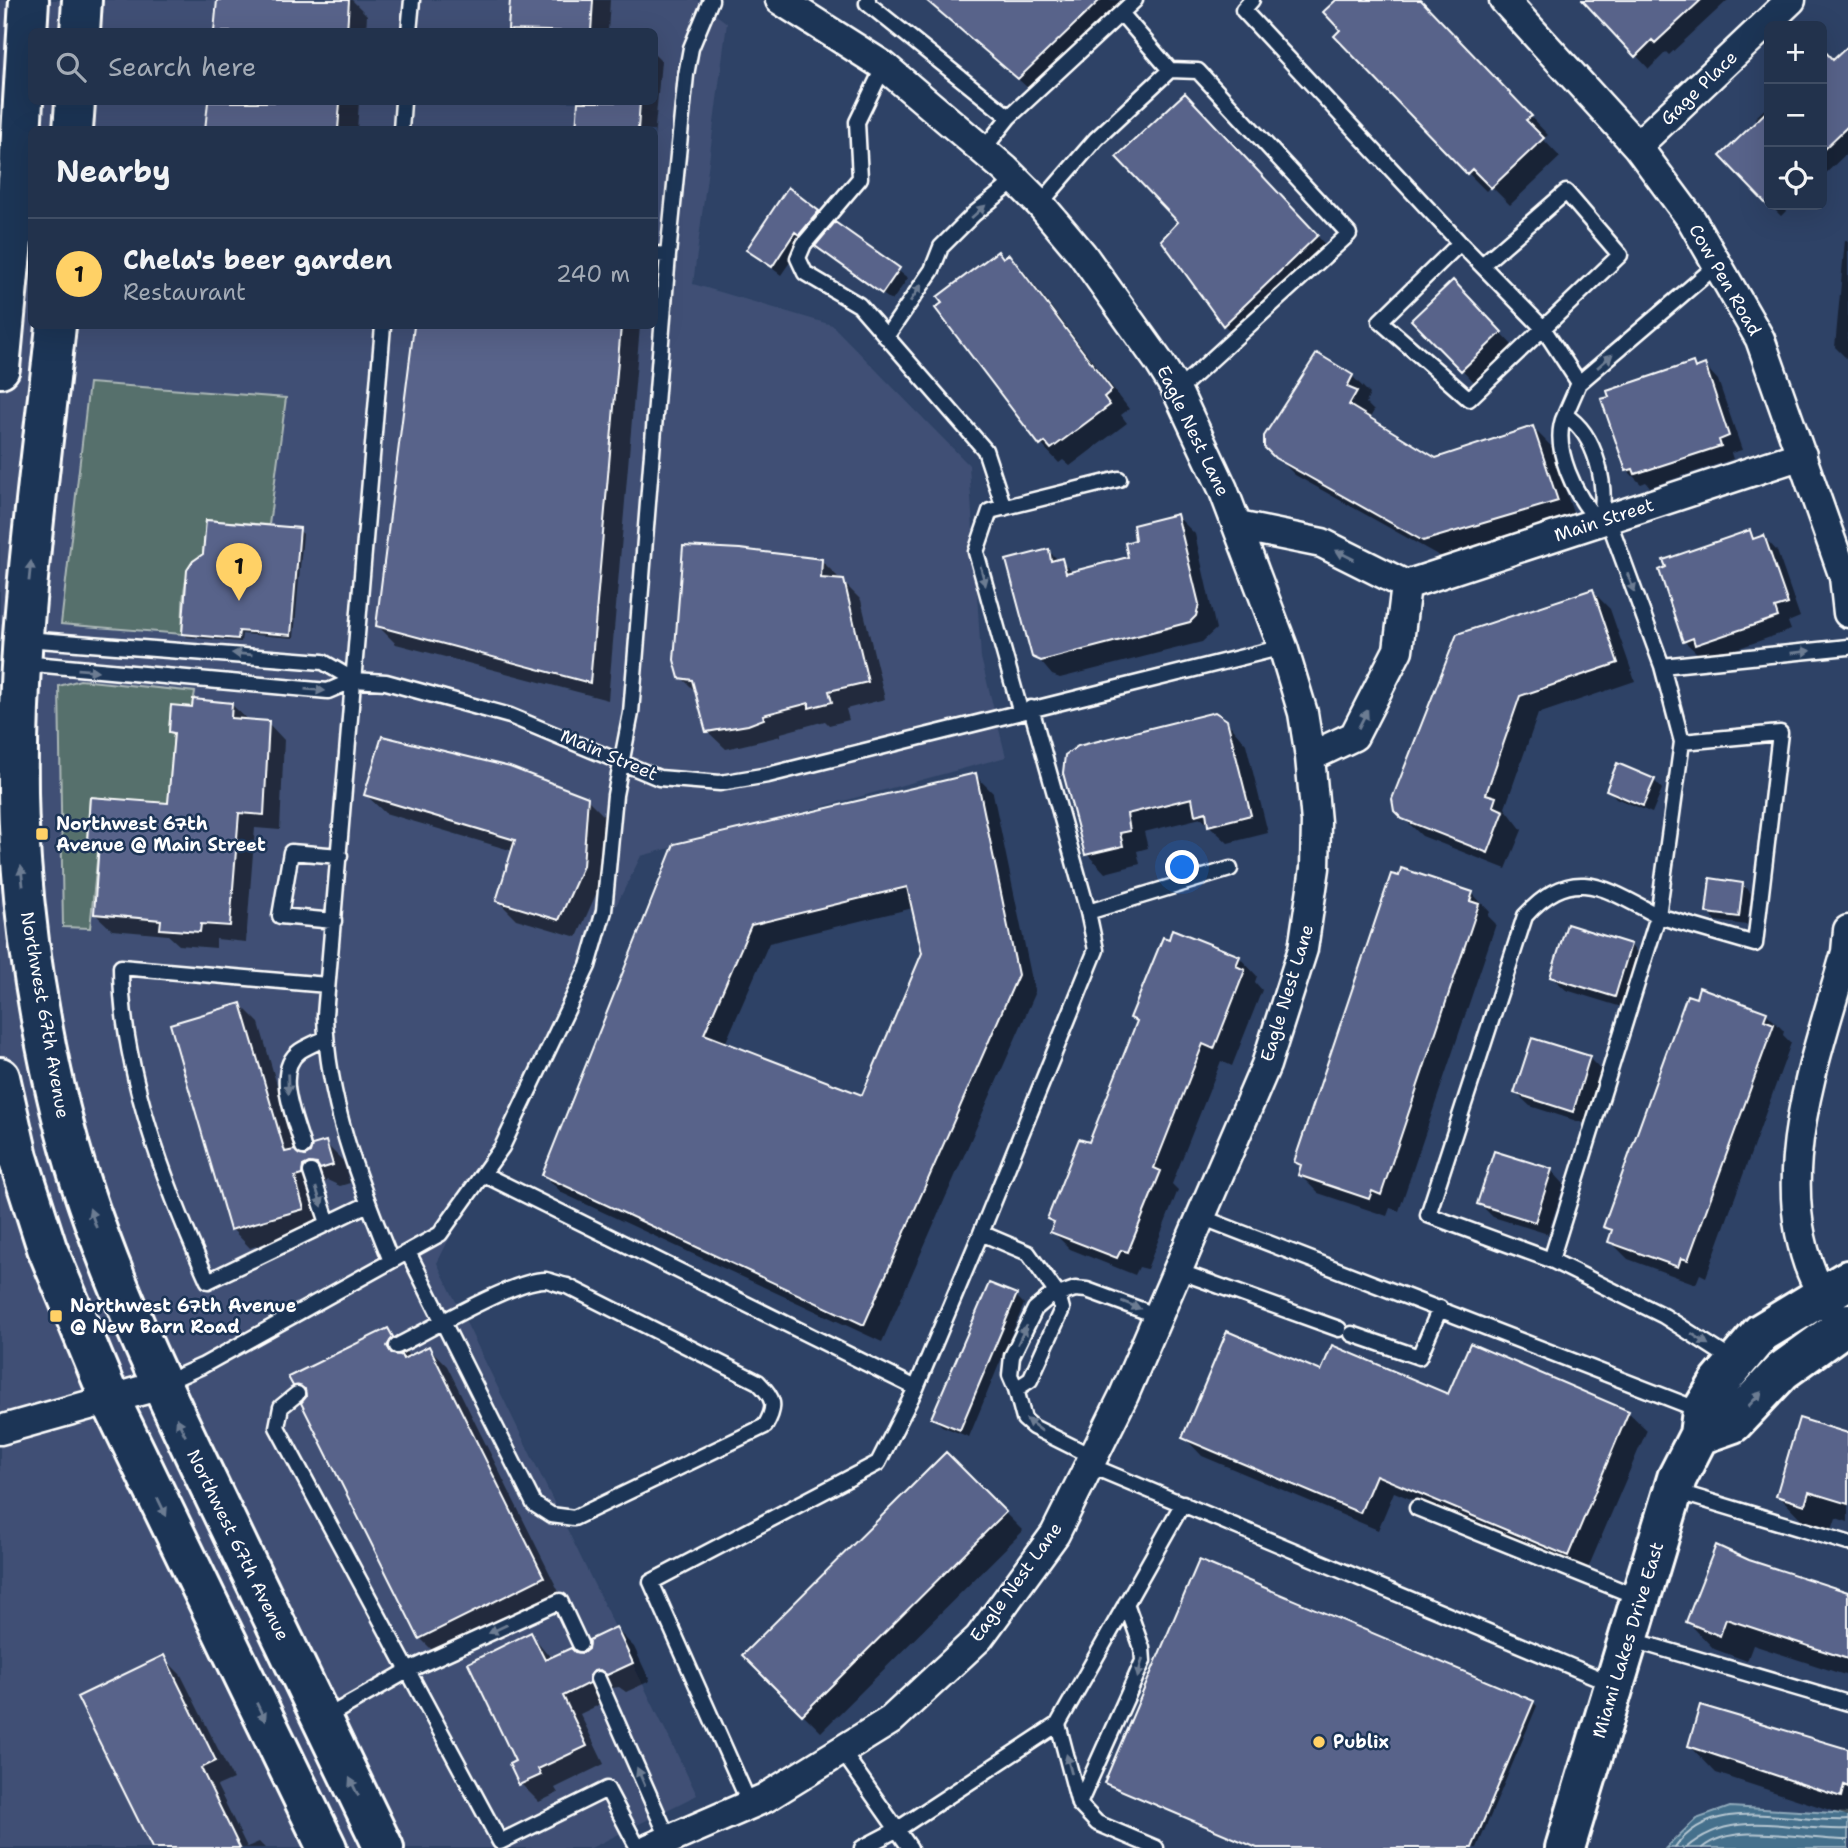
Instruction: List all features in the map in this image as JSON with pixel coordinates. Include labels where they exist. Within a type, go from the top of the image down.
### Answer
[{"type":"main road","points":[[0,368],[19,169],[29,0]]},
{"type":"main road","points":[[80,28],[82,0]]},
{"type":"main road","points":[[74,126],[75,105]]},
{"type":"main road","name":"Northwest 67th Avenue","points":[[56,329],[11,650],[21,861],[27,918],[55,1086],[80,1181],[114,1279],[161,1385],[384,1848]]},
{"type":"main road","points":[[0,1077],[18,1157],[47,1248],[110,1399],[327,1848]]},
{"type":"main road","points":[[1701,1423],[1732,1423],[1782,1371],[1839,1305]]},
{"type":"main road","name":"Miami Lakes Drive East","points":[[1565,1848],[1673,1491],[1701,1423],[1737,1362],[1760,1333],[1839,1305]]},
{"type":"street","name":"Eagle Nest Lane","points":[[660,1844],[750,1805],[891,1720],[979,1638],[1055,1534],[1124,1395],[1266,1065],[1303,949],[1315,868],[1316,822],[1303,713],[1283,647],[1238,526],[1177,391],[1104,284],[1040,204],[1016,180],[884,66],[780,0]]},
{"type":"street","name":"Cow Pen Road","points":[[1504,0],[1637,146],[1691,219],[1760,339],[1844,577],[1848,613]]},
{"type":"street","name":"Gage Place","points":[[1637,146],[1791,0]]},
{"type":"street","name":"Main Street","points":[[1406,585],[1802,455]]},
{"type":"street","points":[[1238,526],[1322,543],[1406,585],[1398,650],[1354,737],[1310,757]]},
{"type":"street","points":[[1839,1305],[1800,1235],[1794,1184],[1805,1098],[1846,952],[1848,930]]},
{"type":"street","points":[[0,1430],[161,1385]]},
{"type":"lane","points":[[410,28],[412,0]]},
{"type":"lane","points":[[658,300],[661,254],[686,75],[695,38],[711,0]]},
{"type":"lane","points":[[868,0],[867,3],[1009,117]]},
{"type":"lane","points":[[983,150],[1009,117],[1135,0]]},
{"type":"lane","points":[[1252,0],[1242,10],[1543,328],[1579,383]]},
{"type":"lane","points":[[1121,13],[1170,70]]},
{"type":"lane","points":[[750,1805],[651,1581],[878,1462],[916,1388],[1096,950],[1088,912],[976,552],[997,510],[985,450],[859,305],[804,273],[798,258],[804,244],[859,178],[857,122],[884,66]]},
{"type":"lane","points":[[1040,204],[1096,139],[1170,70],[1198,71],[1349,234],[1177,391]]},
{"type":"lane","points":[[401,126],[403,105]]},
{"type":"lane","points":[[887,337],[932,271],[941,247],[974,214],[1016,180]]},
{"type":"lane","points":[[1460,243],[1380,321],[1469,399],[1620,255],[1566,192],[1482,265]]},
{"type":"lane","points":[[1604,521],[1578,495],[1558,438],[1579,383],[1717,265]]},
{"type":"lane","points":[[383,329],[327,985],[326,1038],[342,1129],[391,1261]]},
{"type":"lane","points":[[161,1385],[202,1366],[440,1234],[502,1147],[588,966],[604,911],[615,795],[631,713],[656,329]]},
{"type":"lane","points":[[1551,1260],[1658,916],[1682,742],[1662,666],[1604,521],[1603,486],[1585,430],[1565,415]]},
{"type":"lane","points":[[997,510],[1119,479]]},
{"type":"lane","name":"Main Street","points":[[11,650],[70,640],[323,662],[354,680]]},
{"type":"lane","name":"Main Street","points":[[11,650],[328,691],[354,680],[386,682],[485,708],[541,727],[659,778],[704,783],[737,781],[1283,647]]},
{"type":"lane","points":[[1662,666],[1848,647]]},
{"type":"lane","points":[[1682,742],[1780,733],[1755,944],[1658,916],[1603,887],[1581,885],[1560,889],[1540,900],[1525,916],[1429,1215],[1551,1260],[1664,1316],[1737,1362]]},
{"type":"lane","points":[[334,921],[280,916],[291,852],[340,856]]},
{"type":"lane","points":[[1088,912],[1230,869]]},
{"type":"lane","points":[[327,985],[121,967],[121,1004],[130,1051],[177,1211],[208,1281],[368,1204]]},
{"type":"lane","points":[[303,1147],[288,1095],[288,1070],[300,1051],[326,1038]]},
{"type":"lane","points":[[311,1172],[328,1223]]},
{"type":"lane","points":[[485,1174],[520,1195],[916,1388]]},
{"type":"lane","points":[[1201,1217],[1440,1308],[1701,1423]]},
{"type":"lane","points":[[981,1233],[1028,1253],[1058,1295],[1062,1309],[1030,1380],[1016,1389]]},
{"type":"lane","points":[[397,1346],[444,1323],[523,1283],[545,1280],[567,1286],[758,1382],[772,1396],[774,1411],[765,1426],[574,1518],[551,1515],[534,1504],[444,1323],[408,1252]]},
{"type":"lane","points":[[1178,1271],[1419,1357],[1440,1308]]},
{"type":"lane","points":[[1158,1316],[1087,1290],[1048,1298],[1035,1309],[1013,1356],[1010,1375],[1024,1419],[1091,1461],[1183,1503],[1614,1684]]},
{"type":"lane","points":[[297,1394],[281,1408],[277,1427],[500,1842],[607,1789],[638,1848]]},
{"type":"lane","points":[[1673,1491],[1848,1543]]},
{"type":"lane","points":[[862,1848],[898,1829],[1058,1724],[1183,1503]]},
{"type":"lane","points":[[1417,1508],[1640,1598]]},
{"type":"lane","points":[[322,1720],[409,1670],[560,1601],[580,1643]]},
{"type":"lane","points":[[1079,1804],[1143,1661],[1142,1648],[1126,1604]]},
{"type":"lane","points":[[1628,1639],[1848,1703]]},
{"type":"lane","points":[[598,1679],[660,1844]]},
{"type":"lane","points":[[1058,1724],[1079,1804],[1097,1822],[1156,1848]]},
{"type":"lane","points":[[842,1751],[909,1848]]},
{"type":"shaded area","points":[[0,0],[697,0],[727,23],[693,284],[832,325],[969,465],[981,658],[1006,757],[641,856],[437,1263],[697,1795],[591,1848],[0,1848]]},
{"type":"green space","points":[[89,383],[286,398],[269,525],[206,520],[203,554],[195,561],[186,579],[182,634],[61,624]]},
{"type":"green space","points":[[80,680],[195,692],[192,707],[171,706],[169,732],[174,733],[168,807],[90,797],[87,841],[99,842],[90,928],[63,927],[59,686]]},
{"type":"water","points":[[1730,1807],[1848,1814],[1848,1848],[1666,1848],[1696,1819]]},
{"type":"building","points":[[217,0],[349,0],[347,28],[214,28]]},
{"type":"building","points":[[510,0],[593,0],[591,28],[508,28]]},
{"type":"building","points":[[926,0],[1100,0],[1018,79]]},
{"type":"building","points":[[1336,0],[1421,0],[1532,116],[1526,120],[1544,138],[1491,188],[1472,169],[1467,174],[1334,36],[1340,30],[1323,12]]},
{"type":"building","points":[[1582,0],[1701,0],[1655,43],[1652,40],[1635,57]]},
{"type":"building","points":[[1848,46],[1848,126],[1827,146],[1827,53],[1833,60]]},
{"type":"building","points":[[1185,93],[1318,235],[1223,326],[1161,240],[1178,222],[1116,157]]},
{"type":"building","points":[[208,105],[340,105],[338,126],[205,126]]},
{"type":"building","points":[[578,105],[640,105],[638,126],[576,126]]},
{"type":"building","points":[[1764,114],[1764,202],[1720,156]]},
{"type":"building","points":[[788,187],[819,211],[799,235],[795,232],[772,267],[746,250]]},
{"type":"building","points":[[835,222],[900,268],[882,294],[815,246]]},
{"type":"building","points":[[998,251],[1003,258],[1009,254],[1112,390],[1104,397],[1110,405],[1051,449],[1045,442],[1040,446],[935,308],[942,303],[937,297]]},
{"type":"building","points":[[1453,280],[1502,332],[1461,371],[1411,320]]},
{"type":"building","points":[[414,329],[621,329],[590,683],[376,626]]},
{"type":"building","points":[[1317,353],[1353,375],[1347,387],[1357,391],[1349,405],[1436,458],[1533,426],[1558,501],[1423,541],[1275,458],[1264,447],[1264,436]]},
{"type":"building","points":[[1693,362],[1695,368],[1705,364],[1729,436],[1719,440],[1721,446],[1635,474],[1633,469],[1626,471],[1601,399],[1609,397],[1607,391]]},
{"type":"building","points":[[1177,514],[1199,604],[1196,616],[1190,622],[1041,661],[1032,657],[1006,560],[1049,549],[1051,561],[1062,558],[1066,573],[1128,557],[1125,543],[1135,540],[1133,525]]},
{"type":"building","points":[[206,520],[300,528],[291,635],[239,631],[238,639],[182,634],[187,570],[193,561],[203,554]]},
{"type":"building","points":[[1750,530],[1753,539],[1764,535],[1788,604],[1775,608],[1778,617],[1695,645],[1693,638],[1683,642],[1659,570],[1666,567],[1663,560]]},
{"type":"building","points":[[683,546],[740,549],[822,559],[821,578],[844,580],[868,682],[829,691],[832,702],[809,708],[809,703],[763,715],[764,719],[748,725],[706,732],[692,680],[679,678],[674,660]]},
{"type":"building","points":[[1593,589],[1618,663],[1520,696],[1486,794],[1496,797],[1493,806],[1504,811],[1488,853],[1402,819],[1394,811],[1392,799],[1457,634]]},
{"type":"building","points":[[193,699],[232,703],[231,718],[269,721],[264,815],[239,813],[230,926],[201,924],[200,932],[160,929],[161,920],[94,914],[99,842],[87,842],[90,797],[168,803],[174,733],[169,732],[171,705],[192,707]]},
{"type":"building","points":[[1215,712],[1227,720],[1251,815],[1208,826],[1206,812],[1195,815],[1192,798],[1127,814],[1130,831],[1120,833],[1123,846],[1085,855],[1063,773],[1065,755],[1078,746]]},
{"type":"building","points":[[382,736],[510,767],[588,797],[583,866],[559,920],[496,901],[515,840],[364,795]]},
{"type":"building","points":[[1617,763],[1655,779],[1643,806],[1606,790]]},
{"type":"building","points":[[976,773],[1018,975],[864,1325],[542,1175],[674,844]],"holes":[[[907,887],[922,953],[862,1095],[704,1034],[751,925]]]},
{"type":"building","points":[[1401,868],[1473,892],[1470,901],[1479,904],[1381,1195],[1372,1191],[1369,1199],[1298,1175],[1301,1165],[1294,1162],[1391,874],[1399,876]]},
{"type":"building","points":[[1710,878],[1743,883],[1739,917],[1706,913]]},
{"type":"building","points":[[1567,924],[1631,944],[1615,997],[1550,977]]},
{"type":"building","points":[[1172,929],[1240,956],[1236,966],[1245,970],[1214,1049],[1203,1044],[1154,1168],[1161,1171],[1128,1252],[1121,1250],[1117,1258],[1050,1232],[1054,1222],[1047,1219],[1079,1139],[1089,1142],[1137,1021],[1130,1018],[1163,937],[1169,939]]},
{"type":"building","points":[[1699,987],[1767,1012],[1764,1020],[1774,1024],[1688,1260],[1681,1258],[1678,1267],[1608,1242],[1612,1230],[1603,1227],[1687,995],[1696,998]]},
{"type":"building","points":[[241,1003],[285,1152],[294,1150],[305,1156],[310,1153],[312,1145],[326,1141],[333,1165],[320,1169],[317,1164],[309,1163],[303,1166],[302,1175],[295,1177],[304,1209],[230,1230],[170,1024]]},
{"type":"building","points":[[1532,1038],[1590,1056],[1573,1112],[1514,1093]]},
{"type":"building","points":[[1494,1151],[1552,1169],[1535,1222],[1477,1204]]},
{"type":"building","points":[[989,1283],[1017,1294],[960,1430],[931,1418]]},
{"type":"building","points":[[388,1328],[393,1337],[387,1346],[392,1354],[401,1355],[403,1359],[429,1346],[544,1577],[419,1639],[301,1403],[306,1397],[305,1389],[293,1386],[288,1377]]},
{"type":"building","points":[[1227,1331],[1321,1371],[1332,1345],[1448,1394],[1470,1343],[1629,1411],[1568,1556],[1376,1475],[1360,1513],[1182,1438]]},
{"type":"building","points":[[1799,1418],[1848,1433],[1848,1504],[1809,1492],[1805,1505],[1776,1496]]},
{"type":"building","points":[[946,1452],[1006,1512],[802,1715],[742,1655]]},
{"type":"building","points":[[1716,1545],[1749,1560],[1848,1592],[1848,1659],[1726,1619],[1720,1636],[1686,1622]]},
{"type":"building","name":"Publix","points":[[1199,1560],[1534,1701],[1472,1848],[1257,1848],[1104,1783]]},
{"type":"building","points":[[616,1627],[633,1663],[607,1675],[600,1670],[594,1671],[589,1677],[589,1683],[563,1696],[587,1746],[538,1769],[541,1775],[519,1785],[509,1764],[515,1761],[468,1663],[531,1632],[545,1660],[571,1648],[575,1652],[583,1653],[588,1649],[589,1640]]},
{"type":"building","points":[[164,1655],[216,1761],[201,1768],[240,1848],[152,1848],[77,1697]]},
{"type":"building","points":[[1700,1705],[1848,1749],[1848,1787],[1844,1785],[1841,1797],[1688,1746]]},
{"type":"place","name":"Chela's beer garden","points":[[239,601]]},
{"type":"place","name":"Northwest 67th Avenue @ Main Street","points":[[42,834]]},
{"type":"place","name":"Northwest 67th Avenue @ New Barn Road","points":[[56,1316]]},
{"type":"place","name":"Publix","points":[[1319,1742]]}]
